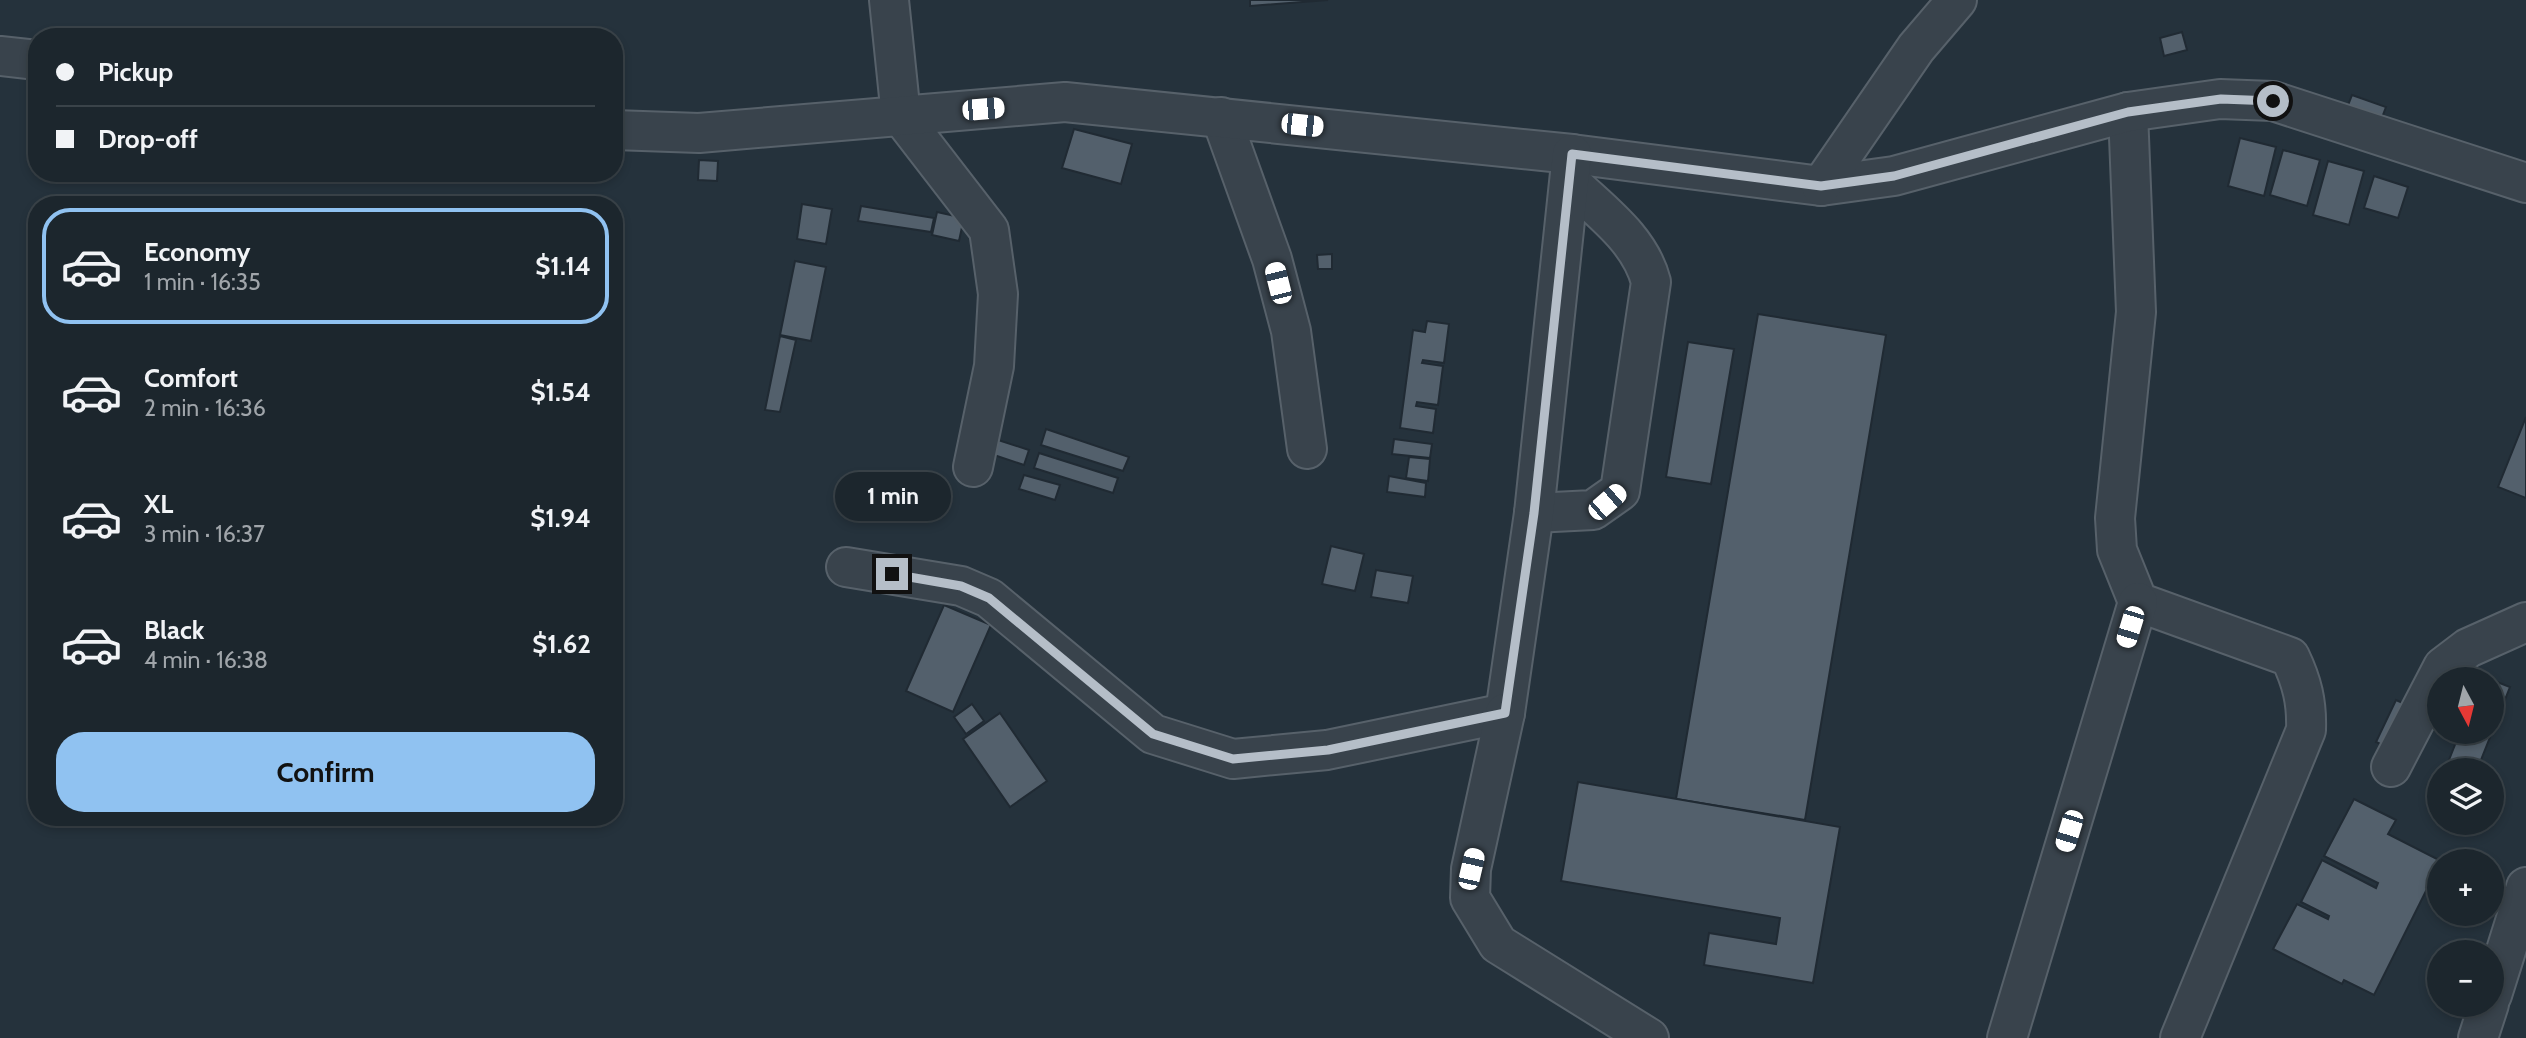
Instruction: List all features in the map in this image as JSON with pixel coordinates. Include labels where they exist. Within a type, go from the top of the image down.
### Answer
[{"type":"street","points":[[889,0],[901,116],[989,230],[998,294],[995,354],[974,467]]},
{"type":"street","points":[[1821,186],[1916,48],[1957,0]]},
{"type":"street","points":[[0,56],[28,59]]},
{"type":"street","points":[[623,130],[699,133],[1065,102],[1221,117],[1571,168],[1821,186],[1894,176],[2128,112],[2221,99],[2273,101],[2526,183]]},
{"type":"street","points":[[2007,1038],[2138,601],[2117,550],[2115,518],[2136,312],[2128,112]]},
{"type":"street","points":[[1221,117],[1275,271],[1291,331],[1307,449]]},
{"type":"street","points":[[1571,168],[1534,513],[1505,713],[1471,869],[1469,898],[1498,944],[1649,1038]]},
{"type":"street","points":[[1534,513],[1593,510],[1620,491],[1651,282],[1647,265],[1636,246],[1571,168]]},
{"type":"street","points":[[846,567],[961,586],[989,598],[1153,734],[1233,759],[1328,750],[1505,713]]},
{"type":"street","points":[[2138,601],[2290,657],[2303,684],[2307,708],[2306,730],[2180,1038]]},
{"type":"street","points":[[2391,768],[2443,667],[2468,648],[2526,622]]},
{"type":"street","points":[[2504,957],[2526,887]]},
{"type":"street","points":[[2478,1038],[2485,1017]]},
{"type":"building","points":[[1250,0],[1328,0],[1250,6]]},
{"type":"building","points":[[2182,32],[2187,50],[2164,56],[2160,38]]},
{"type":"building","points":[[2352,95],[2386,107],[2381,120],[2347,108]]},
{"type":"building","points":[[1074,129],[1132,144],[1121,184],[1062,168]]},
{"type":"building","points":[[2240,138],[2276,147],[2264,196],[2228,186]]},
{"type":"building","points":[[2283,150],[2320,160],[2307,206],[2270,195]]},
{"type":"building","points":[[699,160],[718,161],[717,181],[698,180]]},
{"type":"building","points":[[2328,161],[2364,171],[2349,225],[2313,215]]},
{"type":"building","points":[[2374,176],[2408,187],[2398,218],[2364,208]]},
{"type":"building","points":[[802,204],[832,209],[826,244],[797,239]]},
{"type":"building","points":[[861,206],[934,218],[931,232],[858,221]]},
{"type":"building","points":[[937,212],[964,218],[959,241],[932,235]]},
{"type":"building","points":[[1332,254],[1332,269],[1318,269],[1317,255]]},
{"type":"building","points":[[795,261],[826,267],[811,341],[780,335]]},
{"type":"building","points":[[1758,314],[1886,335],[1805,820],[1676,799]]},
{"type":"building","points":[[1427,321],[1449,324],[1444,363],[1423,360],[1422,363],[1443,366],[1438,405],[1417,402],[1416,406],[1436,409],[1433,433],[1400,428],[1413,330],[1425,332]]},
{"type":"building","points":[[780,336],[796,340],[780,412],[765,410]]},
{"type":"building","points":[[1688,342],[1734,349],[1711,484],[1666,477]]},
{"type":"building","points":[[2526,417],[2526,498],[2498,487]]},
{"type":"building","points":[[1046,429],[1129,457],[1123,471],[1041,445]]},
{"type":"building","points":[[992,438],[1029,450],[1024,465],[988,453]]},
{"type":"building","points":[[1394,439],[1432,444],[1430,458],[1392,454]]},
{"type":"building","points":[[1039,453],[1118,478],[1113,493],[1034,468]]},
{"type":"building","points":[[1409,457],[1430,459],[1428,481],[1406,478]]},
{"type":"building","points":[[1024,475],[1060,485],[1055,500],[1019,489]]},
{"type":"building","points":[[1389,476],[1426,483],[1425,497],[1387,492]]},
{"type":"building","points":[[1331,546],[1364,554],[1355,591],[1322,584]]},
{"type":"building","points":[[1376,570],[1413,576],[1408,603],[1371,597]]},
{"type":"building","points":[[944,605],[991,625],[953,712],[906,691]]},
{"type":"building","points":[[2504,685],[2510,687],[2504,702]]},
{"type":"building","points":[[2396,700],[2423,712],[2403,754],[2376,742]]},
{"type":"building","points":[[972,704],[984,721],[966,734],[954,717]]},
{"type":"building","points":[[1000,713],[1047,781],[1010,807],[963,739]]},
{"type":"building","points":[[2455,744],[2487,744],[2482,758],[2450,758]]},
{"type":"building","points":[[1578,782],[1840,827],[1813,983],[1704,965],[1709,933],[1776,944],[1780,918],[1561,881]]},
{"type":"building","points":[[2354,799],[2396,820],[2388,834],[2427,854],[2427,889],[2374,995],[2344,980],[2342,984],[2273,949],[2297,904],[2328,919],[2329,916],[2301,902],[2322,860],[2376,888],[2378,883],[2324,856]]},
{"type":"route","points":[[892,574],[961,586],[989,598],[1153,734],[1233,759],[1328,750],[1505,713],[1534,513],[1572,154],[1821,186],[1894,176],[2128,112],[2221,99],[2273,101]]}]
